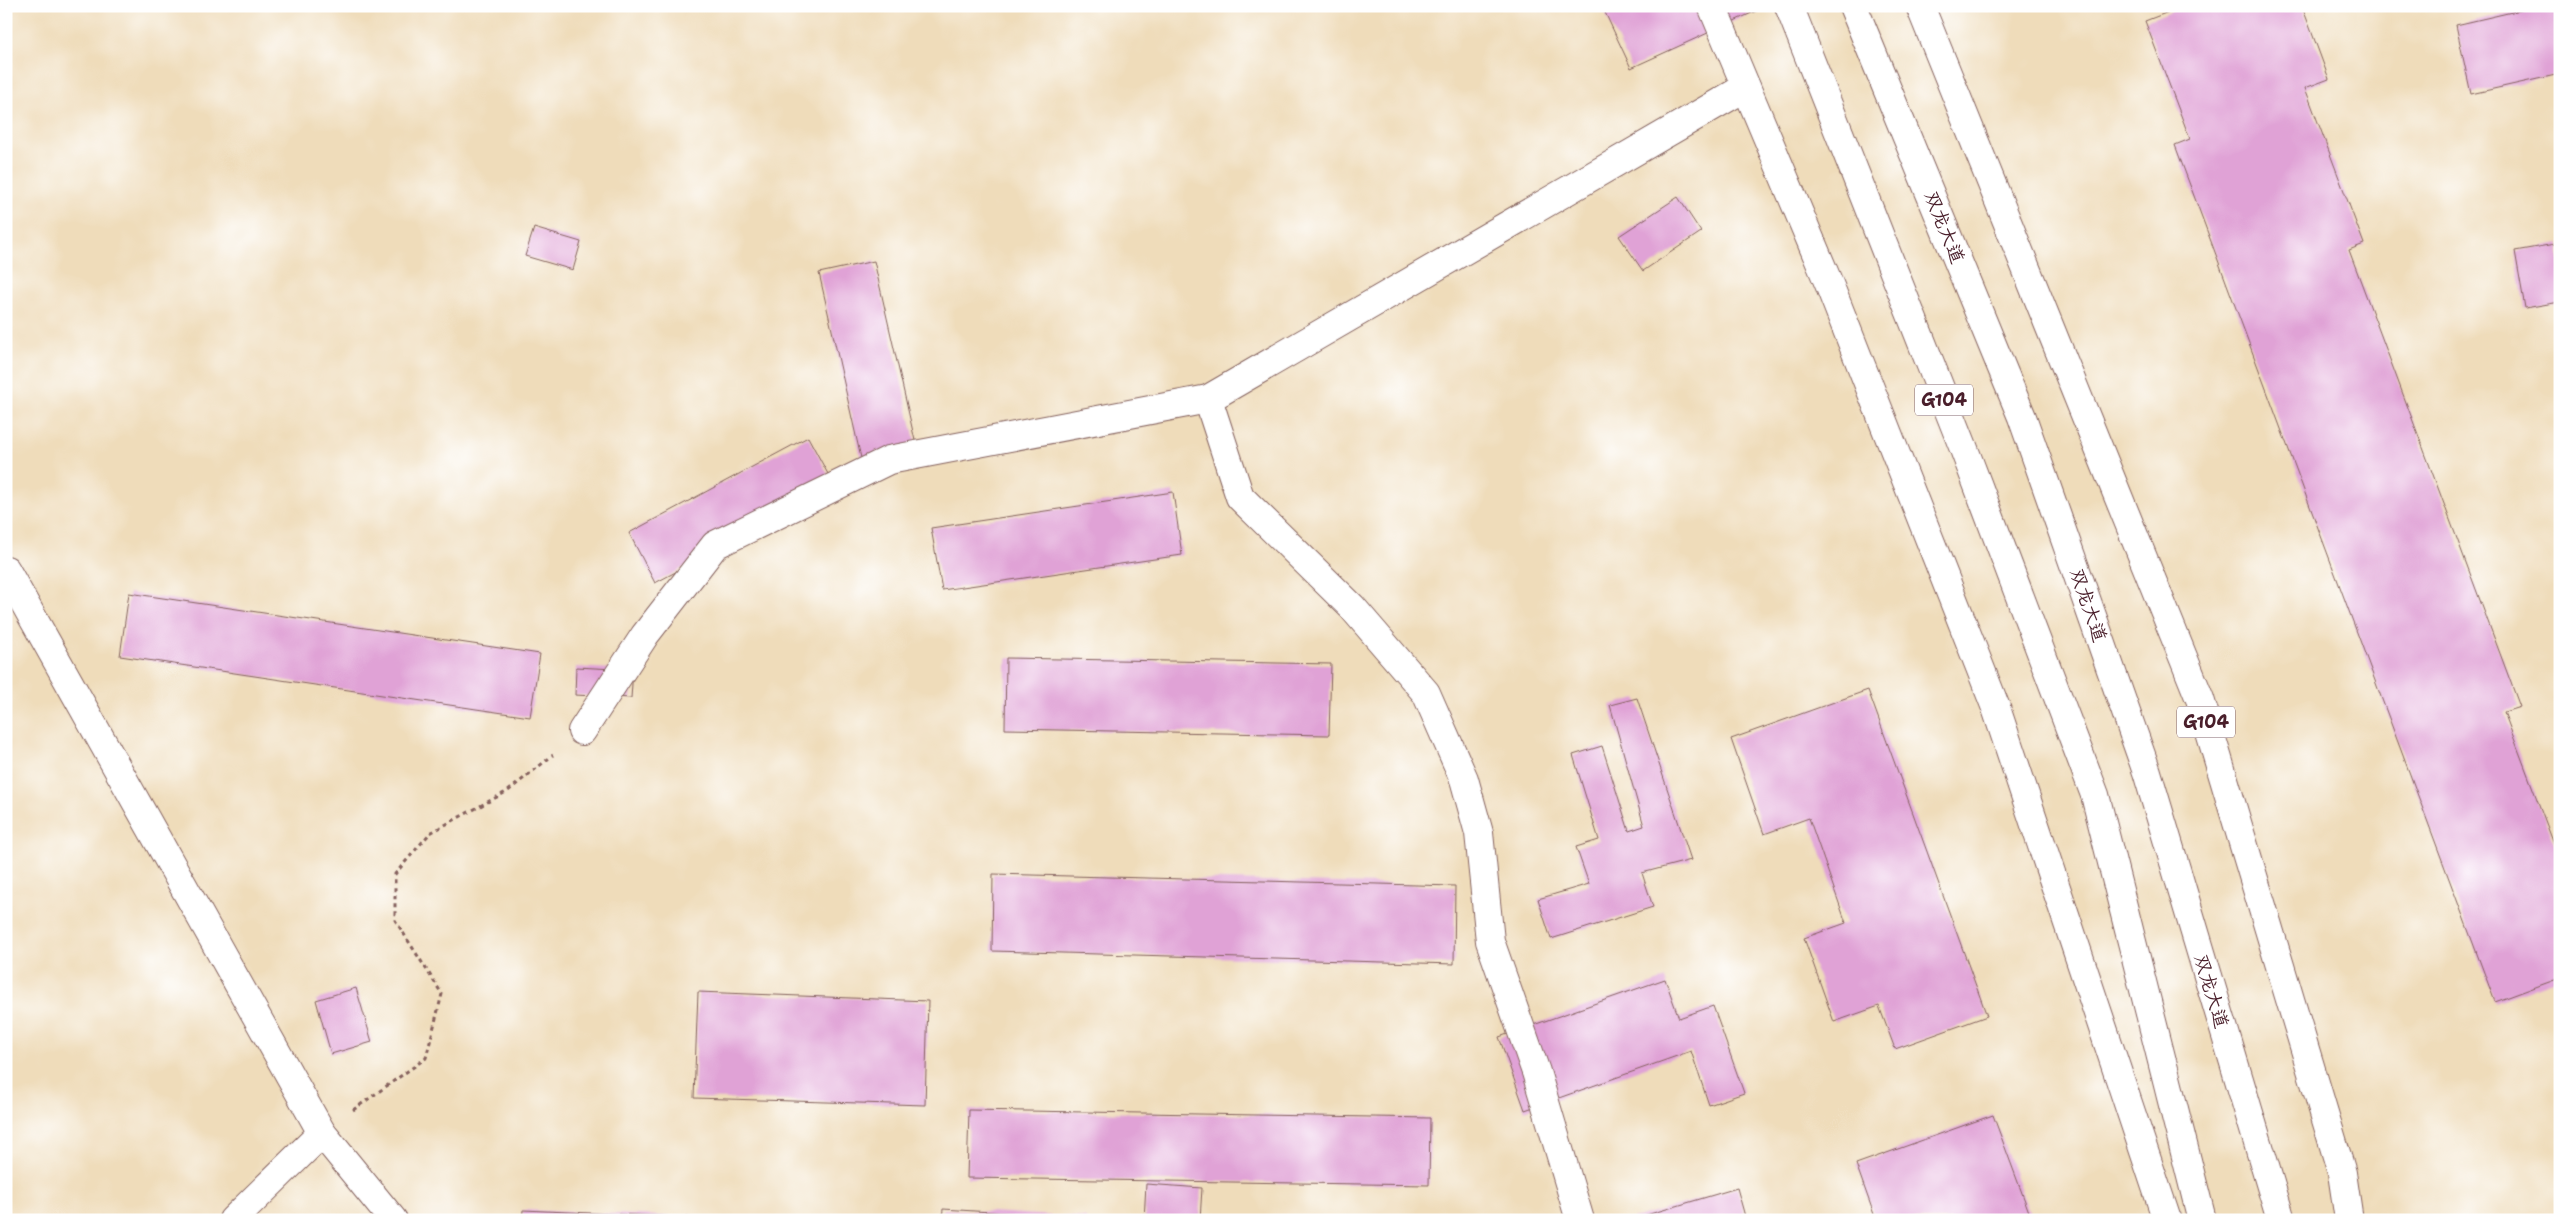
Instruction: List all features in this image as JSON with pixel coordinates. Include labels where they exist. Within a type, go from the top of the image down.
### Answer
[{"type":"main road","points":[[1712,6],[1829,284],[1996,708],[2167,1220]]},
{"type":"main road","name":"G104","points":[[1789,6],[1964,449],[2096,795],[2202,1220]]},
{"type":"main road","name":"双龙大道","points":[[1853,6],[2022,417],[2147,772],[2281,1220]]},
{"type":"main road","name":"G104","points":[[1920,6],[2200,699],[2342,1173],[2349,1220]]},
{"type":"main road","points":[[582,731],[644,635],[714,545],[889,460],[1208,399],[1746,88]]},
{"type":"main road","points":[[1208,399],[1240,497],[1352,607],[1426,692],[1464,779],[1479,833],[1490,941],[1536,1072],[1580,1220]]},
{"type":"main road","points":[[6,570],[322,1133],[393,1220]]},
{"type":"main road","points":[[233,1220],[322,1133]]},
{"type":"path","points":[[322,1133],[426,1058],[442,994],[396,920],[396,874],[430,833],[508,791],[582,731]]},
{"type":"building","points":[[1602,6],[1767,6],[1631,68]]},
{"type":"building","points":[[2184,6],[2302,6],[2329,79],[2305,88],[2364,244],[2349,250],[2520,707],[2504,712],[2560,860],[2560,978],[2495,1002],[2175,145],[2190,139],[2145,21]]},
{"type":"building","points":[[2538,6],[2560,6],[2560,74],[2471,94],[2456,25]]},
{"type":"building","points":[[1678,197],[1701,232],[1643,271],[1619,236]]},
{"type":"building","points":[[534,228],[581,242],[573,270],[525,256]]},
{"type":"building","points":[[2560,243],[2560,302],[2525,308],[2515,251]]},
{"type":"building","points":[[874,261],[916,445],[861,458],[819,273]]},
{"type":"building","points":[[808,437],[835,487],[655,583],[629,533]]},
{"type":"building","points":[[1173,492],[1182,555],[942,590],[931,528]]},
{"type":"building","points":[[129,593],[540,654],[530,717],[120,656]]},
{"type":"building","points":[[1006,658],[1331,664],[1329,735],[1005,729]]},
{"type":"building","points":[[576,667],[633,670],[631,698],[575,695]]},
{"type":"building","points":[[1868,690],[1987,1016],[1895,1049],[1879,1006],[1834,1022],[1804,938],[1846,923],[1809,818],[1764,834],[1731,739]]},
{"type":"building","points":[[1637,698],[1691,860],[1642,873],[1653,907],[1551,939],[1538,899],[1589,884],[1576,847],[1599,840],[1573,755],[1602,746],[1629,831],[1644,826],[1610,705]]},
{"type":"building","points":[[993,874],[1455,886],[1454,964],[992,951]]},
{"type":"building","points":[[1665,979],[1679,1018],[1713,1006],[1744,1093],[1709,1105],[1691,1051],[1525,1110],[1499,1037]]},
{"type":"building","points":[[356,988],[372,1042],[331,1054],[316,1000]]},
{"type":"building","points":[[698,992],[928,1001],[925,1105],[694,1098]]},
{"type":"building","points":[[969,1110],[1430,1118],[1429,1185],[967,1178]]},
{"type":"building","points":[[1993,1115],[2032,1220],[1876,1220],[1856,1164]]},
{"type":"building","points":[[1146,1184],[1202,1188],[1200,1220],[1144,1220]]},
{"type":"building","points":[[1737,1188],[1746,1220],[1633,1220],[1633,1219]]},
{"type":"building","points":[[943,1209],[1086,1218],[1086,1220],[942,1220]]},
{"type":"building","points":[[523,1210],[704,1218],[704,1220],[522,1220]]}]
